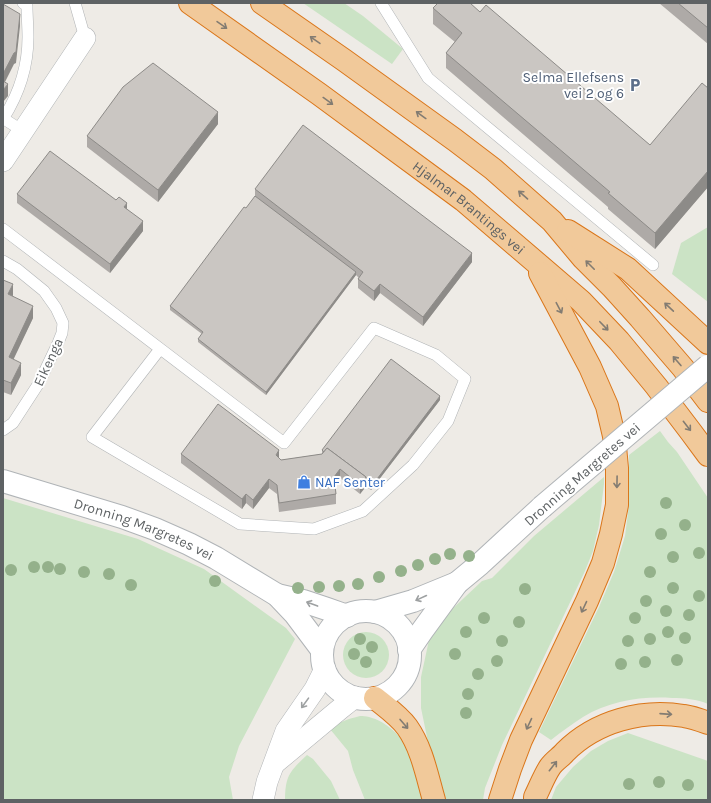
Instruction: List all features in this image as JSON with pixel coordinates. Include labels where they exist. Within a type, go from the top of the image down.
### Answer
[{"type":"highway","name":"Hjalmar Brantings vei","points":[[190,3],[320,94],[463,200],[581,302],[619,341],[656,386],[708,455]]},
{"type":"highway","points":[[262,3],[455,140],[493,169],[552,221],[583,258],[640,318],[683,368],[708,401]]},
{"type":"highway","points":[[552,221],[628,269],[708,343]]},
{"type":"highway","points":[[500,800],[521,740],[587,601],[603,563],[617,505],[617,468],[615,444],[606,406],[590,366],[534,261]]},
{"type":"highway","points":[[365,698],[393,712],[407,727],[416,743],[434,800]]},
{"type":"highway","points":[[535,800],[535,797],[551,766],[573,744],[599,728],[639,715],[656,714],[685,716],[708,723]]},
{"type":"street","points":[[3,161],[85,38]]},
{"type":"street","name":"Dronning Margretes vei","points":[[263,800],[267,782],[286,730],[315,689],[323,660],[326,636],[338,621],[359,612],[375,612],[413,601],[457,582],[480,564],[542,508],[708,366]]},
{"type":"street","name":"Dronning Margretes vei","points":[[3,481],[122,517],[155,529],[216,558],[277,595],[295,614],[323,660],[328,676],[335,686],[344,693],[365,698]]},
{"type":"street","name":"Dronning Margretes vei","points":[[409,650],[457,582]]},
{"type":"street","name":"Dronning Margretes vei","points":[[277,595],[303,601],[348,616]]},
{"type":"street","name":"Dronning Margretes vei","points":[[274,764],[334,714],[365,698],[385,694],[396,687],[402,679],[409,664],[409,650],[406,638],[400,628],[390,619],[375,612]]},
{"type":"lane","points":[[23,3],[27,6],[28,38],[24,73],[15,97],[3,119],[23,131]]},
{"type":"lane","points":[[74,3],[85,38]]},
{"type":"lane","points":[[381,3],[428,78],[653,264]]},
{"type":"lane","points":[[3,229],[284,443],[374,328],[436,356],[465,379],[448,422],[413,465],[363,511],[314,529],[240,524],[92,437],[160,349]]},
{"type":"lane","name":"Eikenga","points":[[3,261],[18,269],[44,291],[56,308],[63,323],[62,333],[39,384],[13,423],[3,430]]},
{"type":"green space","points":[[303,3],[344,3],[363,16],[403,49],[392,64]]},
{"type":"green space","points":[[708,227],[708,302],[672,274],[681,243]]},
{"type":"green space","points":[[660,431],[677,452],[708,498],[708,704],[681,698],[649,698],[615,703],[583,717],[551,740],[539,732],[599,607],[614,572],[625,536],[629,505],[629,455]]},
{"type":"green space","points":[[604,477],[599,525],[593,551],[585,571],[502,745],[485,788],[483,800],[444,800],[428,742],[421,708],[421,677],[429,640],[448,613],[482,581],[492,578],[534,536]]},
{"type":"green space","points":[[3,498],[138,539],[204,569],[286,628],[295,639],[239,746],[229,777],[233,800],[3,800]]},
{"type":"green space","points":[[371,632],[383,638],[388,646],[388,664],[383,672],[375,677],[361,678],[349,672],[344,664],[343,650],[349,638],[357,633]]},
{"type":"green space","points":[[360,716],[382,722],[393,730],[403,741],[410,753],[424,800],[365,800],[353,770],[348,751],[330,729],[337,724]]},
{"type":"green space","points":[[628,733],[708,761],[708,800],[551,800],[556,787],[573,767],[591,751],[608,741]]},
{"type":"green space","points":[[307,755],[313,759],[331,781],[340,800],[285,800],[287,779],[296,765]]},
{"type":"building","points":[[438,3],[470,3],[480,12],[486,5],[650,145],[702,83],[708,88],[708,171],[655,233],[608,193],[610,192],[446,53],[462,33],[433,8]]},
{"type":"building","points":[[678,3],[708,3],[708,28]]},
{"type":"building","points":[[3,4],[20,14],[16,52],[14,53],[3,74]]},
{"type":"building","points":[[153,63],[218,112],[158,190],[87,136],[123,87]]},
{"type":"building","points":[[3,81],[8,84],[3,90]]},
{"type":"building","points":[[303,125],[472,253],[423,317],[380,284],[374,291],[358,279],[363,272],[255,189]]},
{"type":"building","points":[[50,151],[116,200],[119,197],[127,203],[124,207],[143,221],[110,264],[17,194]]},
{"type":"building","points":[[255,196],[356,272],[266,392],[198,339],[203,332],[170,306],[244,207],[246,208]]},
{"type":"building","points":[[3,280],[13,284],[8,294],[33,306],[9,357],[21,363],[11,383],[3,380]]},
{"type":"building","points":[[391,359],[440,396],[371,487],[366,483],[366,477],[327,448],[324,452],[322,450]]},
{"type":"building","points":[[218,404],[279,450],[276,455],[281,460],[322,454],[327,448],[366,477],[360,485],[340,469],[334,477],[336,494],[279,503],[277,485],[269,479],[253,500],[246,494],[242,499],[181,454]]},
{"type":"place","name":"Selma Ellefsens vei 2 og 6","points":[[635,85]]},
{"type":"place","name":"NAF Senter","points":[[304,482]]}]
